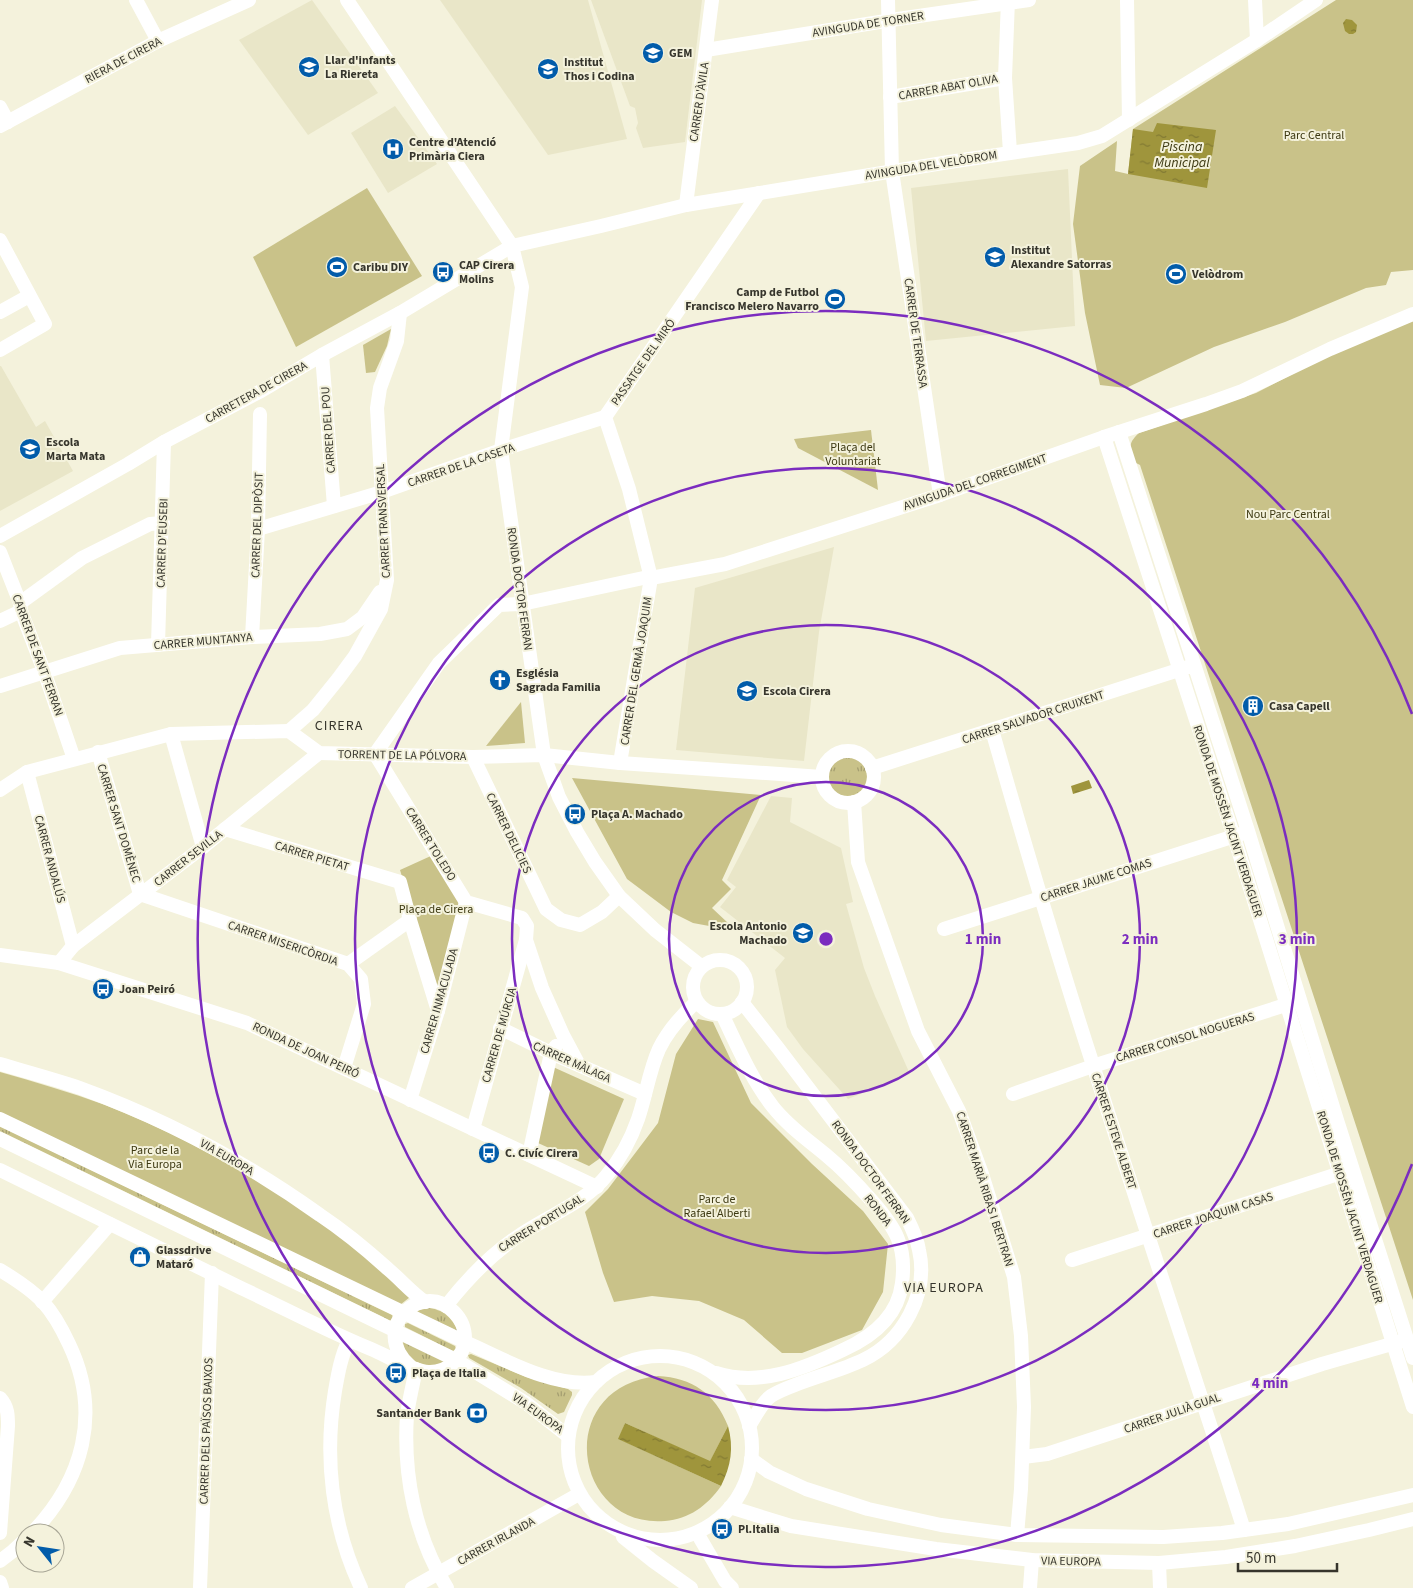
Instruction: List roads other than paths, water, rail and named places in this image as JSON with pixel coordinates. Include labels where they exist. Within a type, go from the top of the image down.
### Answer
[{"type":"street","points":[[136,0],[158,41]]},
{"type":"street","name":"RIERA DE CIRERA","points":[[4,124],[158,41],[248,0]]},
{"type":"street","points":[[347,0],[512,246]]},
{"type":"street","name":"CARRER D'ÀVILA","points":[[686,205],[712,0]]},
{"type":"street","name":"CARRER DE TERRASSA","points":[[888,0],[892,171],[940,495]]},
{"type":"street","name":"AVINGUDA DE TORNER","points":[[706,50],[1029,0]]},
{"type":"street","points":[[1127,0],[1129,120]]},
{"type":"street","points":[[1255,0],[1257,40]]},
{"type":"street","name":"AVINGUDA DEL VELÒDROM","points":[[512,246],[686,205],[1010,152],[1078,143],[1102,136],[1257,40],[1316,0]]},
{"type":"street","points":[[1008,2],[1006,78],[1010,152]]},
{"type":"street","name":"CARRER ABAT OLIVA","points":[[890,97],[1006,78]]},
{"type":"street","points":[[0,107],[4,124]]},
{"type":"street","name":"PASSATGE DEL MIRÓ","points":[[651,578],[629,489],[605,417],[759,193]]},
{"type":"street","points":[[0,240],[45,324],[0,350]]},
{"type":"street","name":"CARRETERA DE CIRERA","points":[[0,536],[164,442],[261,391],[322,355],[400,313],[512,246]]},
{"type":"street","name":"RONDA DOCTOR FERRAN","points":[[512,246],[522,287],[501,450],[544,755],[559,797],[577,832],[619,896],[655,930],[701,966]]},
{"type":"street","points":[[0,312],[29,296]]},
{"type":"street","name":"CARRER TRANSVERSAL","points":[[289,731],[313,710],[354,656],[381,608],[387,580],[377,408],[380,388],[398,341],[400,313]]},
{"type":"street","name":"AVINGUDA DEL CORREGIMENT","points":[[375,754],[439,663],[499,605],[522,604],[725,564],[940,495],[1242,391],[1330,349],[1413,314]]},
{"type":"street","name":"CARRER DEL POU","points":[[322,355],[334,506]]},
{"type":"street","name":"CARRER DEL DIPÒSIT","points":[[252,637],[258,529],[260,414]]},
{"type":"street","name":"CARRER DE LA CASETA","points":[[258,529],[382,492],[501,450],[605,417]]},
{"type":"street","name":"RONDA DE MOSSÈN JACINT VERDAGUER","points":[[1119,432],[1248,831],[1413,1358]]},
{"type":"street","name":"RONDA DE MOSSÈN JACINT VERDAGUER","points":[[1104,437],[1234,837],[1413,1407]]},
{"type":"street","name":"CARRER D'EUSEBI","points":[[158,645],[164,442]]},
{"type":"street","points":[[0,621],[82,558],[150,524],[163,523]]},
{"type":"street","name":"CARRER DE SANT FERRAN","points":[[0,552],[44,670],[74,759]]},
{"type":"street","name":"CARRER DEL GERMÀ JOAQUIM","points":[[620,763],[651,578]]},
{"type":"street","name":"CARRER MUNTANYA","points":[[0,686],[44,670],[120,648],[252,637],[320,634],[347,629],[363,617],[375,602],[387,580]]},
{"type":"street","name":"CARRER SALVADOR CRUIXENT","points":[[872,768],[1194,664]]},
{"type":"street","name":"CARRER ESTEVE ALBERT","points":[[992,730],[1093,1066],[1204,1402],[1244,1530]]},
{"type":"street","points":[[0,790],[27,772],[171,734],[289,731]]},
{"type":"street","name":"TORRENT DE LA PÓLVORA","points":[[289,731],[319,754],[473,757],[544,755],[620,763],[822,777]]},
{"type":"street","points":[[171,734],[204,847]]},
{"type":"street","points":[[852,751],[861,754],[868,760],[872,768],[874,777],[872,786],[862,799],[846,803],[838,801],[826,791],[822,777],[823,768],[835,754],[852,751]]},
{"type":"street","name":"CARRER SANT DOMÈNEC","points":[[98,752],[140,894]]},
{"type":"street","name":"CARRER SEVILLA","points":[[59,963],[73,946],[204,847],[319,754]]},
{"type":"street","name":"CARRER TOLEDO","points":[[375,754],[466,902]]},
{"type":"street","name":"CARRER DELICIES","points":[[473,757],[546,909],[561,920],[580,925],[602,912],[619,896]]},
{"type":"street","name":"CARRER ANDALÚS","points":[[27,772],[73,946]]},
{"type":"street","name":"CARRER MARIÀ RIBAS I BERTRAN","points":[[854,802],[858,862],[918,1031],[959,1110],[982,1174],[1014,1277],[1021,1336],[1024,1407],[1023,1457],[1017,1536]]},
{"type":"street","name":"CARRER PIETAT","points":[[225,829],[400,882],[410,920]]},
{"type":"street","name":"CARRER JAUME COMAS","points":[[944,929],[1248,831]]},
{"type":"street","name":"CARRER MISERICÒRDIA","points":[[140,894],[348,964],[362,979],[364,1004],[344,1068]]},
{"type":"street","points":[[466,902],[522,918],[542,988],[579,1065]]},
{"type":"street","name":"CARRER INMACULADA","points":[[410,1100],[438,1011],[466,902]]},
{"type":"street","points":[[348,964],[410,920],[438,1011]]},
{"type":"street","name":"CARRER DE MÚRCIA","points":[[473,1129],[526,933]]},
{"type":"street","name":"RONDA DE JOAN PEIRÓ","points":[[0,955],[59,963],[247,1023],[597,1187]]},
{"type":"street","points":[[717,959],[734,963],[742,970],[747,988],[746,996],[742,1002],[733,1010],[722,1014],[716,1015],[703,1009],[696,1002],[692,990],[693,979],[701,966],[710,960],[717,959]]},
{"type":"street","name":"CARRER CONSOL NOGUERAS","points":[[1013,1094],[1093,1066],[1301,1000]]},
{"type":"street","name":"CARRER PORTUGAL","points":[[446,1306],[474,1272],[496,1252],[521,1234],[573,1205],[597,1187],[623,1154],[633,1132],[658,1051],[664,1039],[679,1018],[696,1002]]},
{"type":"street","name":"RONDA DOCTOR FERRAN","points":[[742,1002],[907,1218],[916,1236],[920,1251],[921,1268],[918,1296],[913,1309],[895,1337],[874,1354],[862,1360],[772,1395],[761,1405],[749,1426]]},
{"type":"street","name":"RONDA","points":[[710,1371],[729,1377],[758,1379],[770,1377],[819,1361],[866,1339],[888,1317],[897,1302],[902,1290],[904,1270],[903,1255],[891,1223],[845,1172],[806,1140],[773,1107],[757,1083],[722,1014]]},
{"type":"street","name":"CARRER MÀLAGA","points":[[500,1028],[551,1053],[645,1094]]},
{"type":"street","points":[[529,1155],[551,1053],[563,1035]]},
{"type":"street","name":"VIA EUROPA","points":[[0,1064],[80,1088],[190,1136],[283,1190],[321,1216],[380,1262],[406,1285],[410,1292],[425,1302]]},
{"type":"street","points":[[0,1119],[464,1342],[539,1375],[571,1383],[596,1382]]},
{"type":"street","name":"VIA EUROPA","points":[[0,1139],[456,1360],[526,1403],[568,1436]]},
{"type":"street","name":"CARRER JOAQUIM CASAS","points":[[1072,1260],[1354,1169]]},
{"type":"street","points":[[0,1170],[349,1340],[413,1368],[430,1372],[439,1371],[456,1360],[464,1347],[464,1330],[460,1319],[454,1311],[446,1306],[425,1302],[412,1306],[403,1314],[396,1325],[394,1339],[398,1353],[413,1368]]},
{"type":"street","points":[[42,1302],[110,1224]]},
{"type":"street","points":[[0,1270],[20,1283],[42,1302],[55,1318],[74,1355],[81,1376],[86,1412],[81,1450],[75,1470],[63,1493],[50,1514],[41,1523]]},
{"type":"street","name":"CARRER DELS PAÏSOS BAIXOS","points":[[200,1588],[212,1274]]},
{"type":"street","name":"CARRER JULIÀ GUAL","points":[[1023,1457],[1047,1454],[1322,1364],[1407,1339]]},
{"type":"street","points":[[349,1340],[343,1353],[333,1403],[330,1461],[336,1514],[345,1548],[361,1588]]},
{"type":"street","points":[[613,1528],[636,1538],[660,1541],[685,1537],[697,1533],[715,1522],[730,1507],[740,1493],[748,1476],[751,1459],[752,1442],[749,1426],[744,1410],[735,1395],[724,1382],[710,1371],[685,1359],[658,1356],[631,1361],[606,1373],[596,1382],[578,1407],[568,1436],[568,1460],[574,1483],[579,1494],[594,1513],[653,1561],[691,1588]]},
{"type":"street","points":[[413,1368],[407,1419],[408,1476],[413,1505],[428,1551],[438,1573],[448,1588]]},
{"type":"street","points":[[0,1398],[8,1413],[0,1533]]},
{"type":"street","name":"VIA EUROPA","points":[[751,1459],[769,1472],[806,1489],[868,1509],[941,1525],[1017,1536],[1163,1537],[1244,1530],[1288,1524],[1413,1495]]},
{"type":"street","name":"CARRER IRLANDA","points":[[412,1588],[579,1494]]},
{"type":"street","name":"VIA EUROPA","points":[[730,1507],[791,1526],[936,1548],[1032,1560],[1159,1563],[1226,1557],[1295,1546],[1413,1519]]},
{"type":"street","points":[[697,1533],[725,1581],[732,1588]]},
{"type":"street","points":[[0,1561],[15,1549]]},
{"type":"street","points":[[1030,1588],[1032,1560]]},
{"type":"street","points":[[1159,1563],[1160,1588]]},
{"type":"street","points":[[0,1582],[2,1588]]},
{"type":"water","points":[[1346,19],[1352,20],[1357,25],[1356,32],[1353,34],[1345,31],[1343,23]]},
{"type":"water","name":"Piscina Municipal","points":[[1157,123],[1216,130],[1207,188],[1128,174],[1133,129],[1153,132]]},
{"type":"water","points":[[1089,780],[1092,788],[1073,794],[1071,786]]},
{"type":"water","points":[[625,1423],[710,1461],[728,1426],[731,1449],[727,1471],[721,1486],[618,1439]]},
{"type":"place","name":"GEM","points":[[653,53]]},
{"type":"place","name":"Llar d'infants La Riereta","points":[[309,67]]},
{"type":"place","name":"Institut Thos i Codina","points":[[548,69]]},
{"type":"place","name":"Centre d'Atenció Primària Ciera","points":[[393,149]]},
{"type":"place","name":"Institut Alexandre Satorras","points":[[995,257]]},
{"type":"place","name":"Caribu DIY","points":[[337,267]]},
{"type":"place","name":"CAP Cirera Molins","points":[[443,272]]},
{"type":"place","name":"Velòdrom","points":[[1176,274]]},
{"type":"place","name":"Camp de Futbol Francisco Melero Navarro","points":[[835,299]]},
{"type":"place","name":"Escola Marta Mata","points":[[30,449]]},
{"type":"place","name":"Església Sagrada Familia","points":[[500,680]]},
{"type":"place","name":"Escola Cirera","points":[[747,691]]},
{"type":"place","name":"Casa Capell","points":[[1253,706]]},
{"type":"place","name":"Plaça A. Machado","points":[[575,814]]},
{"type":"place","name":"Escola Antonio Machado","points":[[803,933]]},
{"type":"place","name":"Joan Peiró","points":[[103,989]]},
{"type":"place","name":"C. Civíc Cirera","points":[[489,1153]]},
{"type":"place","name":"Glassdrive Mataró","points":[[140,1257]]},
{"type":"place","name":"Plaça de Italia","points":[[396,1373]]},
{"type":"place","name":"Santander Bank","points":[[477,1413]]},
{"type":"place","name":"Pl.Italia","points":[[722,1529]]},
{"type":"district","name":"CIRERA","points":[[339,725]]},
{"type":"district","name":"VIA EUROPA","points":[[944,1287]]},
{"type":"park label","name":"Parc Central","points":[[1314,135]]},
{"type":"park label","name":"Plaça del Voluntariat","points":[[853,454]]},
{"type":"park label","name":"Nou Parc Central","points":[[1288,514]]},
{"type":"park label","name":"Plaça de Cirera","points":[[436,909]]},
{"type":"park label","name":"Parc de la Via Europa","points":[[155,1157]]},
{"type":"park label","name":"Parc de Rafael Alberti","points":[[717,1206]]}]
